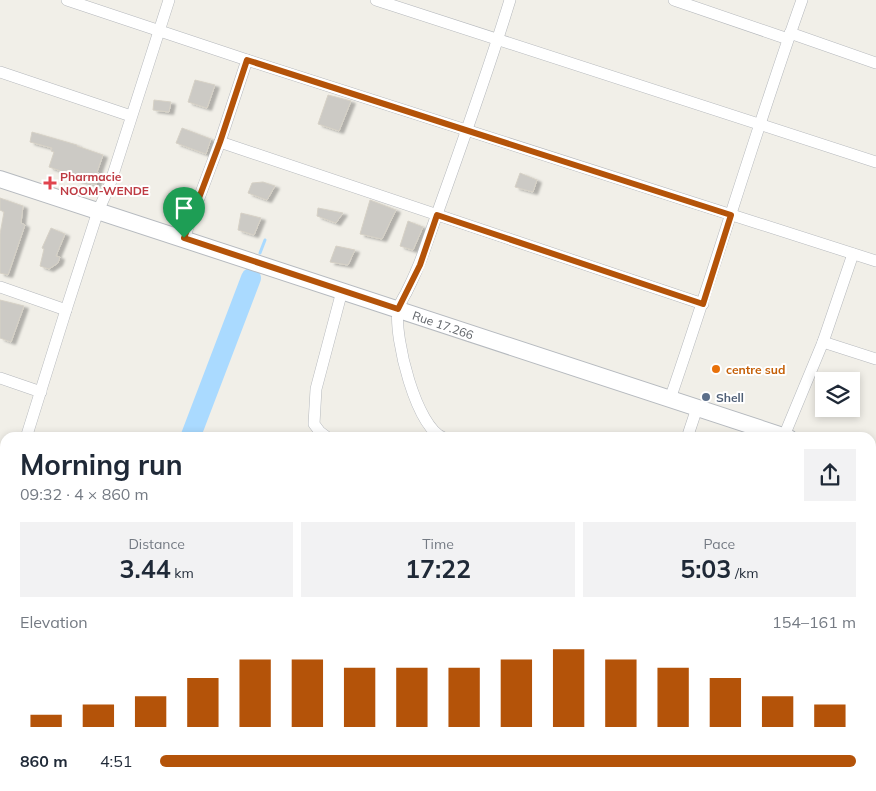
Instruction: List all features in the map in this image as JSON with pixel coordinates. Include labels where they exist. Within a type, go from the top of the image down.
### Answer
[{"type":"main road","name":"Rue 17.266","points":[[0,179],[771,432]]},
{"type":"street","points":[[67,0],[247,60],[876,261]]},
{"type":"street","points":[[28,432],[98,210],[108,187],[169,0]]},
{"type":"street","points":[[376,0],[876,162]]},
{"type":"street","points":[[436,432],[423,414],[408,377],[402,355],[398,309],[420,265],[468,131],[510,0]]},
{"type":"street","points":[[670,399],[703,304],[758,125],[802,0]]},
{"type":"street","points":[[680,1],[876,63]]},
{"type":"street","points":[[184,238],[220,142],[247,60]]},
{"type":"street","points":[[0,72],[131,116]]},
{"type":"street","points":[[220,142],[703,304]]},
{"type":"street","points":[[788,432],[823,342],[853,254]]},
{"type":"street","points":[[0,287],[66,310]]},
{"type":"street","points":[[320,432],[314,424],[316,389],[342,290]]},
{"type":"street","points":[[823,342],[876,359]]},
{"type":"street","points":[[0,378],[40,392]]},
{"type":"street","points":[[690,432],[697,408]]},
{"type":"building","points":[[195,80],[215,85],[207,108],[188,102]]},
{"type":"building","points":[[328,95],[351,101],[339,131],[318,124]]},
{"type":"building","points":[[154,100],[171,102],[169,112],[153,110]]},
{"type":"building","points":[[182,128],[211,139],[206,154],[176,143]]},
{"type":"building","points":[[32,132],[77,145],[103,155],[97,172],[99,173],[96,185],[75,179],[76,176],[49,167],[54,152],[51,151],[52,148],[30,142]]},
{"type":"building","points":[[520,173],[537,180],[533,192],[515,187]]},
{"type":"building","points":[[263,182],[275,186],[267,200],[248,193],[252,183]]},
{"type":"building","points":[[0,198],[23,206],[21,223],[25,225],[8,275],[0,273],[0,234],[4,212],[0,210]]},
{"type":"building","points":[[370,200],[396,210],[382,239],[360,234]]},
{"type":"building","points":[[318,208],[343,213],[336,223],[317,216]]},
{"type":"building","points":[[241,213],[261,218],[254,235],[238,230]]},
{"type":"building","points":[[408,221],[423,227],[413,250],[400,246]]},
{"type":"building","points":[[51,228],[65,234],[56,256],[60,257],[58,263],[49,269],[40,266],[44,249],[42,248]]},
{"type":"building","points":[[336,246],[355,250],[348,265],[330,262]]},
{"type":"building","points":[[0,300],[24,306],[11,342],[0,338]]},
{"type":"waterway","points":[[260,253],[265,240]]},
{"type":"waterway","points":[[192,432],[251,278]]},
{"type":"place","name":"Pharmacie NOOM-WENDE","points":[[50,183]]},
{"type":"place","name":"centre sud","points":[[716,369]]},
{"type":"place","name":"Shell","points":[[706,397]]},
{"type":"route","points":[[247,60],[731,215],[703,304],[437,215],[420,265],[398,309],[184,238],[220,142],[247,60]]}]
